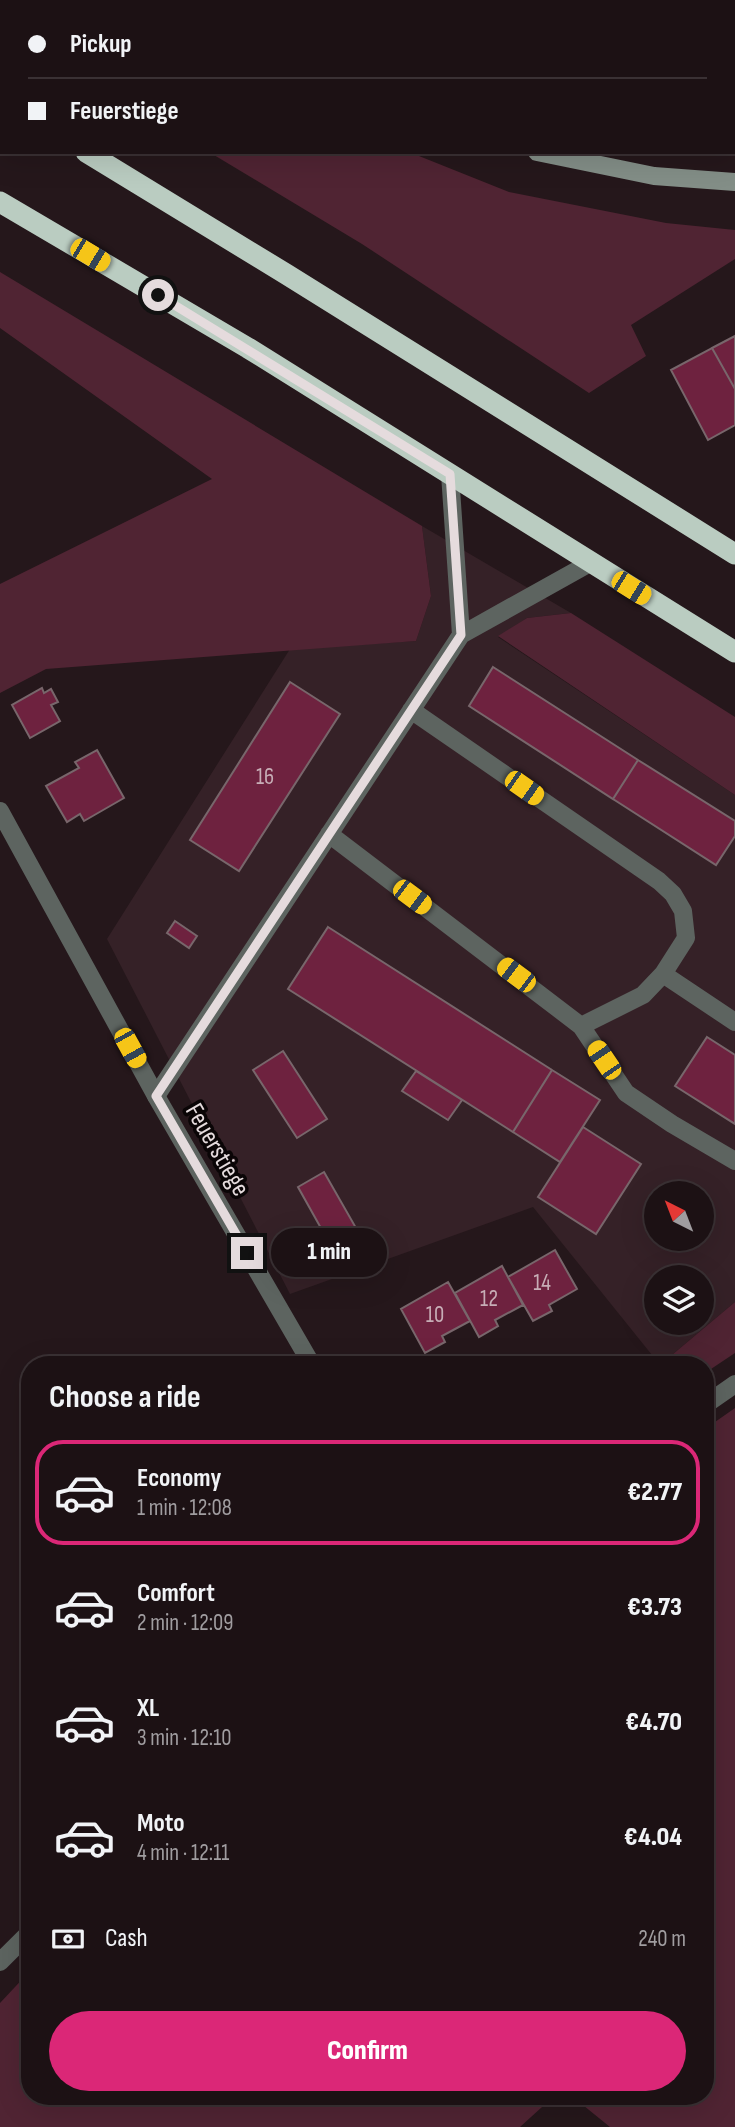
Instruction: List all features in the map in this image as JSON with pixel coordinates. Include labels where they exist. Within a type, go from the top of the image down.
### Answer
[{"type":"highway","points":[[89,154],[735,554]]},
{"type":"highway","points":[[0,202],[248,348],[735,652]]},
{"type":"main road","points":[[547,154],[654,176],[735,182]]},
{"type":"street","points":[[450,474],[461,635]]},
{"type":"street","points":[[156,1096],[461,635],[590,563]]},
{"type":"street","points":[[411,710],[659,881],[673,894],[683,911],[686,938],[663,974],[643,995],[581,1026]]},
{"type":"street","name":"Feuerstiege","points":[[0,811],[156,1096],[307,1356]]},
{"type":"street","points":[[329,834],[581,1026],[626,1093],[735,1161]]},
{"type":"street","points":[[663,974],[735,1021]]},
{"type":"street","points":[[714,1399],[735,1384]]},
{"type":"street","points":[[0,1962],[21,1941]]},
{"type":"shaded area","points":[[212,154],[414,154],[509,192],[666,223],[735,230],[735,259],[631,325],[646,356],[589,393],[362,244]]},
{"type":"shaded area","points":[[0,272],[422,526],[431,596],[416,641],[46,669],[0,693],[0,584],[212,479],[0,328]]},
{"type":"shaded area","points":[[422,526],[571,613],[527,618],[498,637],[735,795],[735,1302],[714,1320],[714,1265],[644,1265],[644,1335],[696,1335],[671,1356],[653,1356],[533,1207],[290,1294],[107,939],[290,649],[416,641],[431,596]]},
{"type":"shaded area","points":[[571,613],[735,717],[735,795],[498,636],[527,618]]},
{"type":"shaded area","points":[[735,1302],[735,1353],[714,1367],[714,1356],[671,1356],[696,1335],[714,1335],[714,1320]]},
{"type":"shaded area","points":[[735,1408],[735,2127],[610,2127],[583,2105],[714,2105],[714,1423]]},
{"type":"shaded area","points":[[21,1981],[21,2105],[544,2105],[520,2127],[0,2127],[0,2003]]},
{"type":"building","points":[[735,336],[735,389],[712,348]]},
{"type":"building","points":[[712,348],[735,389],[735,425],[708,440],[671,370]]},
{"type":"building","points":[[493,667],[638,760],[613,799],[469,706]]},
{"type":"building","points":[[290,682],[340,714],[239,871],[190,840]]},
{"type":"building","points":[[42,688],[44,693],[51,689],[58,702],[51,705],[60,721],[30,738],[12,705]]},
{"type":"building","points":[[97,750],[124,798],[84,821],[80,814],[67,822],[46,786],[79,768],[75,762]]},
{"type":"building","points":[[638,760],[735,821],[735,836],[716,865],[613,799]]},
{"type":"building","points":[[175,921],[197,936],[189,948],[167,933]]},
{"type":"building","points":[[328,927],[552,1070],[513,1132],[288,989]]},
{"type":"building","points":[[707,1037],[735,1055],[735,1124],[675,1086]]},
{"type":"building","points":[[283,1051],[327,1119],[297,1138],[253,1070]]},
{"type":"building","points":[[552,1070],[600,1100],[560,1162],[513,1132]]},
{"type":"building","points":[[416,1071],[462,1100],[448,1120],[402,1091]]},
{"type":"building","points":[[583,1127],[641,1164],[596,1234],[538,1197]]},
{"type":"building","points":[[324,1172],[368,1249],[341,1264],[298,1187]]},
{"type":"building","points":[[555,1250],[577,1289],[549,1305],[552,1311],[533,1321],[508,1277]]},
{"type":"building","points":[[502,1266],[523,1305],[495,1320],[498,1326],[479,1337],[455,1293]]},
{"type":"building","points":[[448,1282],[470,1321],[442,1336],[445,1342],[425,1353],[401,1309]]},
{"type":"route","points":[[158,295],[450,474],[461,635],[156,1096],[247,1253]]}]
